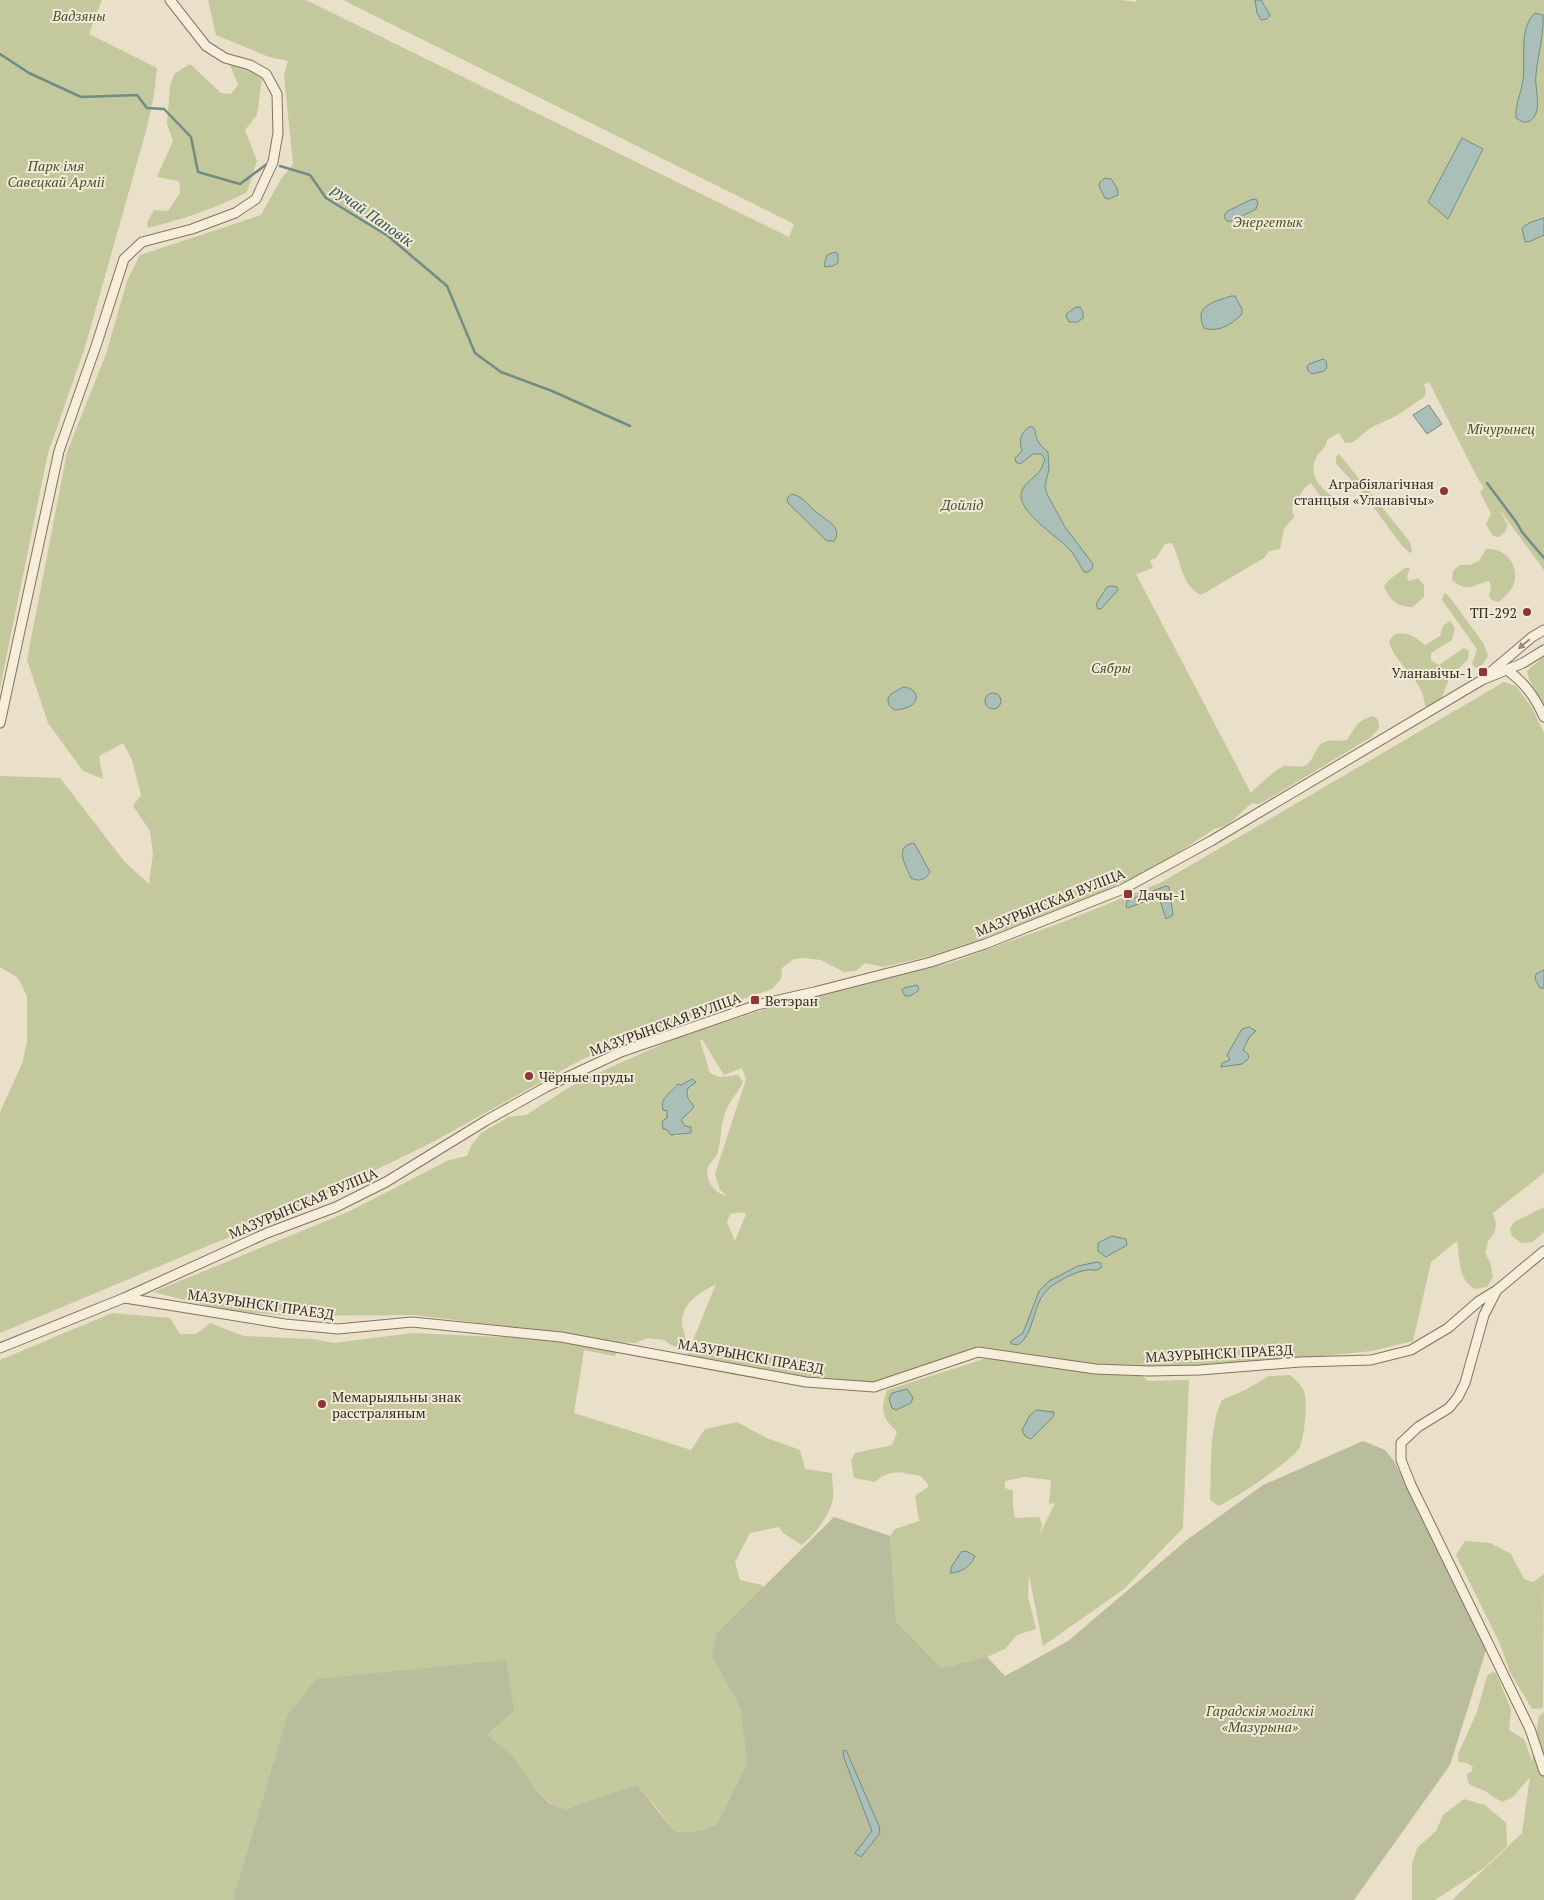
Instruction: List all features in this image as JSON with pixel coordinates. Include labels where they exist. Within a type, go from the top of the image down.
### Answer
[{"type":"street","points":[[0,723],[59,451],[124,259],[142,242],[192,229],[235,213],[256,199],[273,162],[278,133],[277,94],[266,74],[250,66],[225,58],[206,46],[170,0]]},
{"type":"street","points":[[1482,680],[1532,637],[1544,630]]},
{"type":"street","name":"МАЗУРЫНСКАЯ ВУЛІЦА","points":[[0,1348],[124,1298],[267,1233],[336,1207],[386,1182],[487,1120],[546,1087],[621,1052],[756,1005],[930,962],[985,944],[1123,889],[1211,841],[1482,680],[1507,670],[1544,650]]},
{"type":"street","points":[[1507,670],[1521,680],[1535,698],[1544,717]]},
{"type":"street","name":"МАЗУРЫНСКІ ПРАЕЗД","points":[[124,1298],[285,1324],[338,1329],[412,1322],[561,1337],[806,1382],[874,1387],[978,1352],[1095,1369],[1149,1372],[1300,1362],[1371,1360],[1411,1350],[1448,1328],[1479,1301],[1497,1290],[1544,1251]]},
{"type":"street","points":[[1497,1290],[1484,1315],[1465,1383],[1458,1397],[1450,1408],[1418,1427],[1401,1443],[1401,1460],[1411,1485],[1530,1729],[1544,1771]]},
{"type":"green space","points":[[0,0],[102,0],[89,34],[157,68],[154,95],[146,131],[85,347],[48,453],[0,688]]},
{"type":"green space","points":[[208,0],[306,0],[789,237],[794,224],[343,0],[1121,0],[1136,2],[1137,0],[1544,0],[1544,570],[1499,509],[1508,525],[1505,532],[1499,537],[1493,536],[1486,524],[1491,514],[1480,492],[1484,488],[1429,382],[1423,385],[1425,386],[1426,393],[1424,397],[1396,416],[1372,427],[1353,442],[1345,443],[1339,433],[1327,440],[1314,463],[1315,476],[1322,488],[1339,500],[1339,506],[1334,509],[1326,504],[1311,483],[1307,485],[1294,502],[1292,508],[1294,517],[1284,529],[1280,549],[1269,551],[1264,558],[1201,595],[1186,580],[1172,543],[1165,544],[1156,558],[1150,560],[1153,568],[1136,574],[1251,793],[1281,767],[1302,767],[1308,764],[1322,743],[1329,740],[1347,740],[1360,722],[1373,716],[1378,720],[1379,728],[1370,738],[1272,797],[1259,804],[1253,803],[1231,822],[1214,829],[1160,865],[1104,891],[984,938],[930,956],[883,967],[865,963],[856,971],[844,972],[821,960],[794,959],[782,968],[781,979],[772,989],[621,1042],[579,1061],[431,1143],[289,1212],[0,1333],[0,1112],[22,1064],[27,1042],[27,996],[18,978],[0,967],[0,776],[60,778],[124,861],[149,884],[153,854],[150,831],[133,806],[141,795],[132,760],[123,743],[99,756],[103,779],[83,771],[48,723],[27,660],[67,452],[106,354],[127,281],[140,255],[261,215],[281,179],[293,164],[284,76],[288,61],[269,57],[216,35]]},
{"type":"green space","points":[[239,63],[262,78],[257,115],[245,130],[257,161],[247,192],[199,213],[148,228],[147,222],[154,210],[168,211],[180,193],[179,181],[157,177],[173,141],[167,124],[170,86],[174,74],[190,64],[221,93],[231,94],[238,85],[230,65]]},
{"type":"green space","points":[[1339,454],[1410,542],[1412,552],[1410,553],[1403,547],[1360,489],[1336,464],[1336,457]]},
{"type":"green space","points":[[1486,549],[1493,549],[1504,554],[1509,558],[1515,570],[1513,586],[1508,594],[1499,602],[1489,597],[1491,586],[1489,581],[1467,587],[1452,580],[1453,571],[1460,565],[1470,565],[1479,561]]},
{"type":"green space","points":[[1405,568],[1410,568],[1407,577],[1409,581],[1418,578],[1424,585],[1424,597],[1413,607],[1403,606],[1395,602],[1384,586]]},
{"type":"green space","points":[[1444,593],[1448,595],[1484,644],[1488,656],[1483,664],[1476,668],[1472,664],[1477,649],[1442,600]]},
{"type":"green space","points":[[1450,621],[1455,628],[1452,640],[1431,653],[1431,660],[1439,665],[1464,648],[1469,651],[1468,659],[1449,679],[1441,700],[1431,707],[1425,706],[1420,688],[1398,659],[1389,642],[1393,635],[1406,634],[1425,645],[1440,636],[1443,626]]},
{"type":"green space","points":[[1544,656],[1544,706],[1529,679],[1527,671]]},
{"type":"green space","points":[[1504,682],[1516,686],[1532,708],[1544,733],[1544,1173],[1493,1213],[1496,1224],[1494,1234],[1488,1241],[1485,1253],[1490,1262],[1493,1277],[1487,1287],[1475,1289],[1465,1280],[1461,1268],[1457,1241],[1431,1262],[1413,1341],[1372,1351],[1237,1365],[1148,1369],[1095,1366],[963,1353],[935,1361],[874,1386],[805,1380],[686,1357],[716,1284],[699,1294],[686,1307],[682,1322],[686,1340],[680,1348],[664,1340],[648,1338],[635,1343],[608,1342],[561,1333],[414,1315],[293,1316],[228,1311],[153,1292],[348,1212],[449,1160],[467,1156],[471,1146],[481,1133],[509,1117],[526,1115],[576,1083],[698,1028],[709,1027],[782,1004],[953,962],[1063,922],[1162,882]],"holes":[[[702,1039],[724,1075],[742,1068],[746,1079],[715,1174],[720,1190],[727,1196],[711,1186],[707,1172],[709,1165],[717,1154],[727,1108],[743,1082],[738,1075],[719,1077],[710,1073],[700,1040]],[[685,1082],[689,1091],[687,1096],[691,1100],[681,1120],[688,1134],[675,1136],[666,1129],[663,1129],[663,1124],[668,1118],[664,1099],[678,1084],[681,1085]],[[742,1212],[746,1214],[735,1241],[727,1222],[730,1214]]]},
{"type":"green space","points":[[1544,1207],[1544,1232],[1533,1242],[1521,1243],[1512,1236],[1510,1229],[1514,1222]]},
{"type":"green space","points":[[112,1313],[170,1318],[180,1334],[196,1334],[210,1323],[244,1336],[313,1339],[334,1343],[413,1333],[560,1340],[620,1350],[614,1356],[584,1350],[574,1413],[691,1450],[705,1429],[737,1422],[767,1438],[800,1450],[805,1469],[832,1473],[833,1495],[829,1511],[817,1530],[807,1541],[802,1545],[783,1533],[779,1527],[750,1533],[735,1562],[740,1580],[762,1585],[767,1596],[712,1656],[740,1708],[747,1763],[717,1824],[700,1831],[676,1832],[637,1784],[566,1809],[550,1803],[536,1790],[513,1756],[486,1735],[287,1716],[233,1898],[235,1900],[0,1900],[0,1360]]},
{"type":"green space","points":[[987,1358],[1099,1374],[1143,1376],[1148,1381],[1189,1380],[1183,1528],[1124,1589],[1043,1646],[1029,1575],[1028,1596],[1036,1629],[1017,1635],[1005,1649],[987,1657],[941,1668],[896,1621],[890,1536],[895,1529],[919,1521],[915,1496],[929,1486],[921,1476],[902,1473],[891,1473],[875,1482],[854,1478],[851,1461],[855,1453],[892,1445],[897,1432],[885,1418],[883,1409],[887,1390]],"holes":[[[1024,1477],[1051,1480],[1049,1504],[1055,1503],[1040,1534],[1042,1524],[1039,1517],[1015,1518],[1013,1491],[1005,1488],[1005,1481]]]},
{"type":"green space","points":[[1290,1375],[1303,1389],[1306,1400],[1300,1447],[1275,1470],[1219,1506],[1210,1500],[1211,1462],[1214,1424],[1222,1400],[1245,1390],[1269,1376]]},
{"type":"green space","name":"Гарадскія могілкі «Мазурына»","points":[[1363,1441],[1385,1450],[1394,1461],[1487,1647],[1450,1765],[1354,1900],[235,1900],[233,1898],[287,1716],[316,1679],[506,1660],[514,1710],[487,1735],[513,1756],[536,1790],[549,1803],[566,1809],[637,1784],[676,1832],[700,1831],[717,1824],[747,1763],[740,1708],[712,1656],[716,1634],[834,1517],[890,1536],[896,1621],[941,1668],[987,1657],[1005,1676],[1068,1641],[1188,1539],[1263,1485]]},
{"type":"green space","points":[[1465,1541],[1490,1543],[1511,1554],[1524,1579],[1533,1582],[1544,1574],[1543,1708],[1532,1709],[1510,1672],[1500,1644],[1456,1555]]},
{"type":"green space","points":[[1492,1672],[1496,1673],[1511,1709],[1509,1730],[1524,1739],[1532,1761],[1539,1716],[1544,1712],[1544,1900],[1452,1900],[1522,1833],[1530,1777],[1513,1797],[1502,1802],[1485,1791],[1472,1786],[1468,1782],[1467,1774],[1472,1771],[1473,1767],[1467,1763],[1459,1762],[1458,1754],[1477,1712],[1487,1676]]},
{"type":"green space","points":[[1464,1799],[1485,1805],[1506,1823],[1507,1846],[1484,1868],[1435,1900],[1412,1900],[1412,1865],[1417,1848],[1436,1831],[1443,1815]]},
{"type":"water","points":[[1255,0],[1261,0],[1270,15],[1267,19],[1261,20],[1257,13]]},
{"type":"water","points":[[1535,13],[1543,15],[1542,37],[1536,74],[1538,106],[1534,117],[1528,122],[1524,122],[1516,118],[1516,108],[1524,72],[1526,27]]},
{"type":"water","points":[[1462,138],[1483,149],[1448,219],[1428,202]]},
{"type":"water","points":[[1105,178],[1111,179],[1117,188],[1118,195],[1109,199],[1105,198],[1099,186],[1100,182]]},
{"type":"water","points":[[1256,199],[1258,203],[1256,209],[1232,221],[1227,221],[1224,217],[1226,212]]},
{"type":"water","points":[[1544,218],[1544,235],[1525,242],[1522,228],[1529,223]]},
{"type":"water","points":[[835,252],[838,254],[838,263],[825,267],[827,255]]},
{"type":"water","points":[[1235,296],[1242,309],[1242,314],[1225,327],[1215,329],[1204,328],[1201,320],[1203,309],[1212,303]]},
{"type":"water","points":[[1076,307],[1080,307],[1083,312],[1083,318],[1078,322],[1069,322],[1066,314]]},
{"type":"water","points":[[1323,359],[1326,361],[1327,368],[1324,371],[1312,374],[1308,371],[1307,366],[1309,364]]},
{"type":"water","points":[[1429,405],[1442,424],[1427,434],[1413,415]]},
{"type":"water","points":[[1029,427],[1033,427],[1039,442],[1048,452],[1049,469],[1045,486],[1047,494],[1065,527],[1093,564],[1092,569],[1088,572],[1084,572],[1070,549],[1040,524],[1023,503],[1021,496],[1023,489],[1039,472],[1045,459],[1041,454],[1033,454],[1020,464],[1016,462],[1015,458],[1022,451],[1022,435]]},
{"type":"water","points":[[791,494],[801,498],[832,524],[837,532],[834,541],[827,541],[788,503],[787,499]]},
{"type":"water","points":[[1107,587],[1117,587],[1118,590],[1101,609],[1098,609],[1096,604]]},
{"type":"water","points":[[903,687],[913,690],[916,698],[910,706],[896,710],[888,703],[888,698]]},
{"type":"water","points":[[993,693],[999,695],[1001,701],[999,707],[993,709],[987,707],[985,701],[987,695]]},
{"type":"water","points":[[914,843],[930,872],[926,877],[919,880],[911,878],[903,857],[904,848]]},
{"type":"water","points":[[1166,886],[1169,887],[1173,915],[1166,919],[1159,897],[1128,908],[1126,907],[1127,901]]},
{"type":"water","points":[[1544,970],[1544,988],[1540,988],[1535,979],[1536,974]]},
{"type":"water","points":[[917,985],[918,991],[910,996],[905,996],[902,990],[904,988]]},
{"type":"water","points":[[1249,1027],[1256,1031],[1250,1036],[1243,1050],[1248,1054],[1249,1058],[1242,1064],[1221,1067],[1222,1063],[1230,1060],[1227,1055],[1242,1029]]},
{"type":"water","points":[[692,1079],[696,1082],[688,1088],[687,1096],[694,1107],[681,1120],[685,1126],[691,1127],[691,1133],[671,1135],[666,1129],[663,1129],[662,1121],[667,1118],[667,1111],[663,1110],[663,1102],[678,1084],[681,1085]]},
{"type":"water","points":[[1112,1236],[1126,1239],[1127,1245],[1106,1257],[1098,1251],[1098,1243]]},
{"type":"water","points":[[1097,1262],[1101,1263],[1101,1268],[1071,1275],[1049,1288],[1041,1297],[1031,1327],[1024,1340],[1018,1345],[1010,1342],[1023,1333],[1039,1291],[1049,1281],[1078,1266]]},
{"type":"water","points":[[907,1389],[913,1398],[911,1403],[896,1410],[892,1408],[889,1399],[892,1393]]},
{"type":"water","points":[[1036,1410],[1054,1412],[1053,1417],[1031,1439],[1025,1436],[1022,1430],[1030,1415]]},
{"type":"water","points":[[966,1551],[975,1556],[971,1563],[962,1570],[950,1573],[961,1552]]},
{"type":"water","points":[[846,1750],[879,1826],[880,1833],[861,1857],[855,1853],[872,1831],[844,1758],[843,1751]]},
{"type":"waterway","name":"ручай Паповік","points":[[0,54],[29,73],[81,97],[137,95],[147,108],[164,109],[191,137],[198,172],[240,184],[267,164]]},
{"type":"waterway","name":"ручай Паповік","points":[[280,166],[310,175],[326,198],[388,236],[447,286],[475,353],[501,372],[552,391],[630,426]]},
{"type":"waterway","points":[[1487,483],[1522,532],[1544,558]]},
{"type":"place","name":"Аграбіялагічная станцыя «Уланавічы»","points":[[1444,491]]},
{"type":"place","name":"ТП-292","points":[[1527,612]]},
{"type":"place","name":"Уланавічы-1","points":[[1483,672]]},
{"type":"place","name":"Дачы-1","points":[[1128,894]]},
{"type":"place","name":"Ветэран","points":[[755,1000]]},
{"type":"place","name":"Чёрные пруды","points":[[529,1076]]},
{"type":"place","name":"Мемарыяльны знак расстраляным","points":[[322,1404]]},
{"type":"park label","name":"Вадзяны","points":[[79,15]]},
{"type":"park label","name":"Парк імя Савецкай Арміі","points":[[56,174]]},
{"type":"park label","name":"Энергетык","points":[[1268,221]]},
{"type":"park label","name":"Мічурынец","points":[[1501,428]]},
{"type":"park label","name":"Дойлід","points":[[962,504]]},
{"type":"park label","name":"Сябры","points":[[1111,667]]}]
